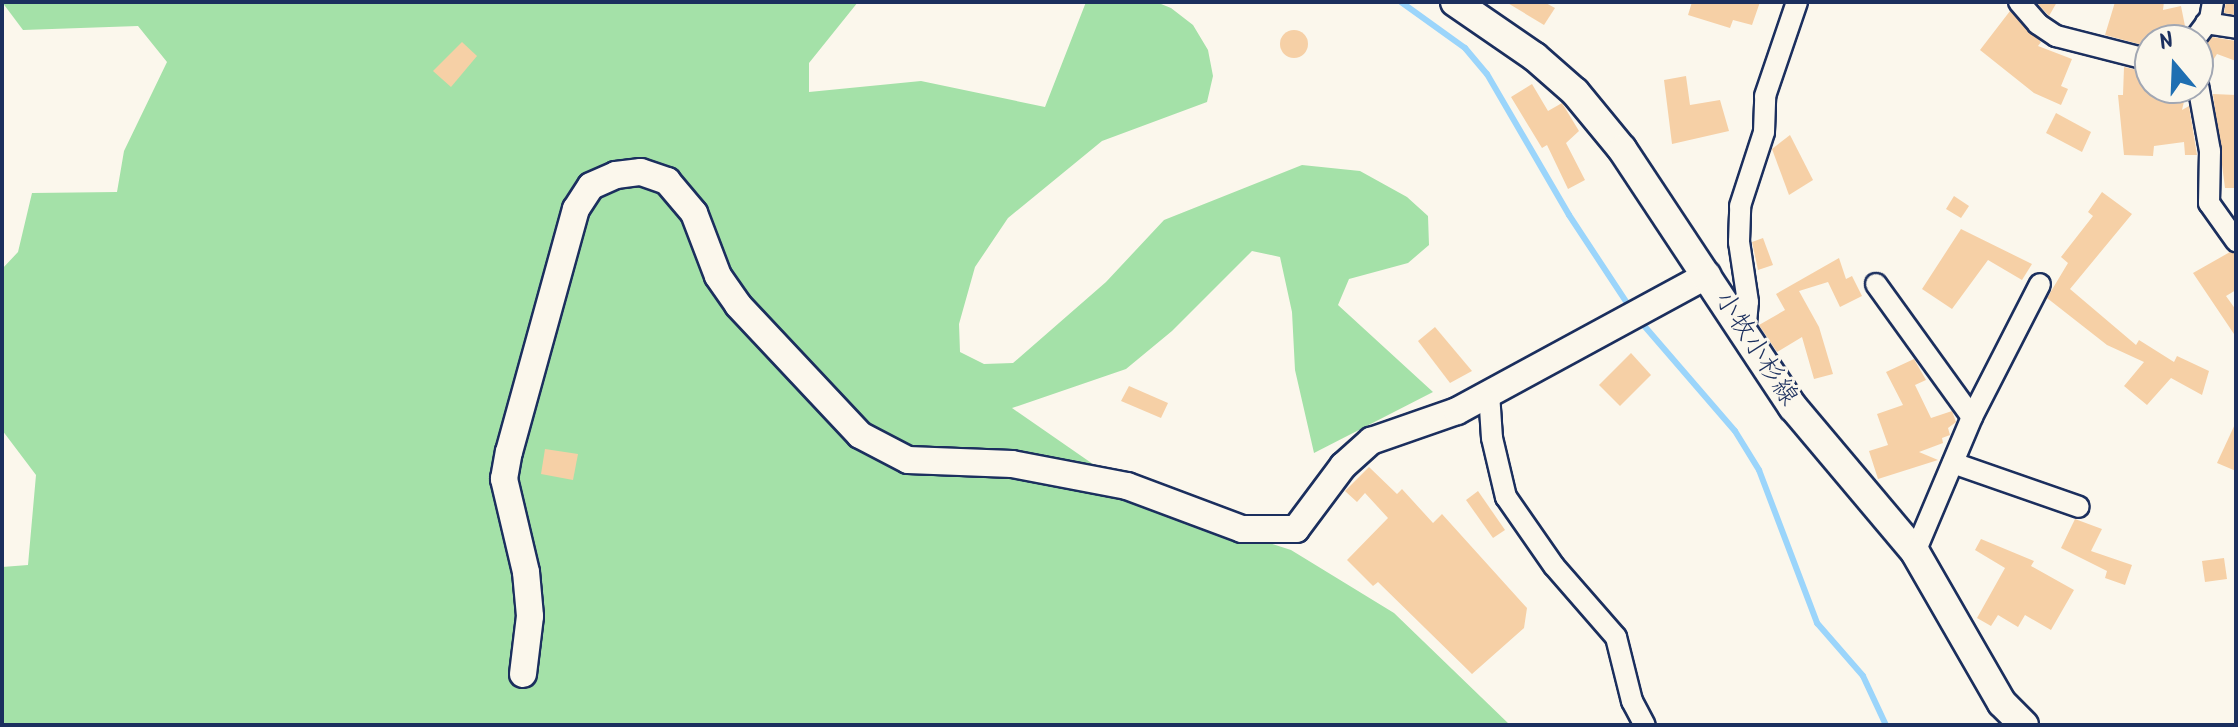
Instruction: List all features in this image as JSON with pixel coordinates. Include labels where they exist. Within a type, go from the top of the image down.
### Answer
[{"type":"main road","name":"小牧小杉線","points":[[1455,2],[1535,57],[1575,92],[1622,149],[1793,407],[1915,552],[2002,703],[2024,725]]},
{"type":"street","points":[[1745,335],[1748,302],[1739,242],[1740,206],[1764,132],[1765,96],[1797,2]]},
{"type":"street","points":[[2019,2],[2038,24],[2056,36],[2134,56]]},
{"type":"street","points":[[2203,24],[2213,2]]},
{"type":"street","points":[[2214,30],[2236,28]]},
{"type":"street","points":[[2201,104],[2210,151],[2206,193],[2216,217],[2236,241]]},
{"type":"street","points":[[523,674],[530,616],[526,572],[504,479],[509,452],[576,209],[591,186],[616,175],[641,172],[667,181],[694,213],[718,276],[738,305],[860,435],[908,460],[1055,470],[1127,486],[1242,529],[1296,529],[1343,466],[1371,441],[1457,411],[1707,275]]},
{"type":"street","points":[[1876,284],[1972,417]]},
{"type":"street","points":[[1915,552],[1972,417],[2040,284]]},
{"type":"street","points":[[1489,393],[1492,438],[1506,497],[1554,566],[1616,637],[1632,701],[1645,725]]},
{"type":"street","points":[[1953,463],[2079,507]]},
{"type":"green space","points":[[2,2],[858,2],[809,63],[809,92],[921,81],[1045,107],[1086,2],[1156,2],[1171,8],[1193,25],[1208,50],[1213,76],[1207,102],[1102,141],[1008,218],[975,267],[959,324],[960,352],[984,364],[1013,363],[1106,282],[1164,220],[1302,165],[1360,171],[1407,197],[1428,216],[1429,245],[1408,263],[1349,279],[1338,305],[1433,392],[1314,453],[1295,370],[1292,312],[1280,257],[1252,251],[1172,331],[1126,369],[1012,408],[1152,505],[1291,550],[1394,613],[1510,725],[2,725],[2,567],[28,565],[36,475],[2,430],[2,269],[18,252],[32,193],[117,192],[124,151],[167,62],[138,26],[23,30]]},
{"type":"building","points":[[1506,2],[1544,2],[1555,8],[1544,25]]},
{"type":"building","points":[[1692,2],[1760,2],[1752,25],[1733,20],[1730,28],[1688,15]]},
{"type":"building","points":[[2036,2],[2057,2],[2049,16]]},
{"type":"building","points":[[2115,2],[2164,2],[2163,10],[2181,6],[2185,24],[2134,24],[2134,43],[2105,35]]},
{"type":"building","points":[[2226,2],[2236,2],[2236,15],[2224,13]]},
{"type":"building","points":[[2010,11],[2041,42],[2038,46],[2072,59],[2061,86],[2068,89],[2061,105],[2034,93],[1980,50]]},
{"type":"building","points":[[1294,30],[1304,34],[1308,44],[1304,54],[1294,58],[1284,54],[1280,44],[1284,34]]},
{"type":"building","points":[[2214,37],[2236,41],[2236,61],[2217,54],[2214,59]]},
{"type":"building","points":[[462,42],[477,56],[451,87],[433,71]]},
{"type":"building","points":[[2124,67],[2134,69],[2134,104],[2183,104],[2182,110],[2189,106],[2197,155],[2185,155],[2184,142],[2154,146],[2153,156],[2124,155],[2118,95],[2123,95]]},
{"type":"building","points":[[1686,76],[1690,105],[1720,100],[1729,131],[1672,144],[1664,80]]},
{"type":"building","points":[[1532,84],[1548,111],[1562,103],[1579,131],[1566,143],[1585,180],[1568,189],[1547,145],[1542,148],[1511,97]]},
{"type":"building","points":[[2214,94],[2236,95],[2236,188],[2225,188]]},
{"type":"building","points":[[2056,113],[2091,132],[2082,152],[2046,133]]},
{"type":"building","points":[[1790,135],[1813,180],[1789,195],[1772,149]]},
{"type":"building","points":[[2102,192],[2132,214],[2070,289],[2136,345],[2139,340],[2174,362],[2177,356],[2209,371],[2202,395],[2171,378],[2147,405],[2124,386],[2144,362],[2107,345],[2047,298],[2068,263],[2061,257],[2093,216],[2088,212]]},
{"type":"building","points":[[1954,196],[1969,206],[1961,218],[1946,209]]},
{"type":"building","points":[[1961,229],[2032,264],[2022,280],[1988,260],[1952,309],[1922,289]]},
{"type":"building","points":[[1763,238],[1773,265],[1758,270],[1752,242]]},
{"type":"building","points":[[2230,252],[2236,254],[2236,290],[2226,296],[2236,310],[2236,337],[2193,273]]},
{"type":"building","points":[[1839,258],[1846,279],[1852,276],[1862,296],[1840,307],[1828,282],[1799,291],[1819,327],[1833,374],[1814,379],[1802,337],[1777,352],[1759,325],[1785,310],[1776,294]]},
{"type":"building","points":[[1435,327],[1472,371],[1450,383],[1418,341]]},
{"type":"building","points":[[1631,353],[1651,375],[1620,406],[1599,385]]},
{"type":"building","points":[[1914,359],[1926,380],[1915,385],[1931,418],[1952,411],[1956,422],[1948,428],[1950,435],[1942,438],[1943,443],[1919,452],[1938,460],[1878,479],[1869,451],[1888,445],[1877,414],[1903,405],[1886,372]]},
{"type":"building","points":[[1129,386],[1168,403],[1161,418],[1121,401]]},
{"type":"building","points":[[2236,422],[2236,471],[2217,463]]},
{"type":"building","points":[[545,449],[578,454],[573,480],[541,474]]},
{"type":"building","points":[[1369,467],[1397,494],[1402,489],[1433,523],[1442,514],[1527,608],[1524,628],[1472,674],[1378,582],[1373,586],[1347,560],[1388,518],[1365,493],[1357,502],[1345,491]]},
{"type":"building","points":[[1478,491],[1505,530],[1493,538],[1466,500]]},
{"type":"building","points":[[2075,519],[2102,529],[2091,551],[2132,565],[2125,585],[2105,578],[2107,571],[2061,548]]},
{"type":"building","points":[[1981,539],[2034,561],[2031,566],[2074,590],[2051,630],[2025,615],[2018,627],[1998,615],[1991,626],[1977,618],[2005,568],[1975,550]]},
{"type":"building","points":[[2224,558],[2227,579],[2205,582],[2202,561]]},
{"type":"waterway","points":[[1401,2],[1465,48],[1487,74],[1569,215],[1631,309]]},
{"type":"waterway","points":[[1640,321],[1735,431],[1759,470],[1817,623],[1863,676],[1886,725]]}]
